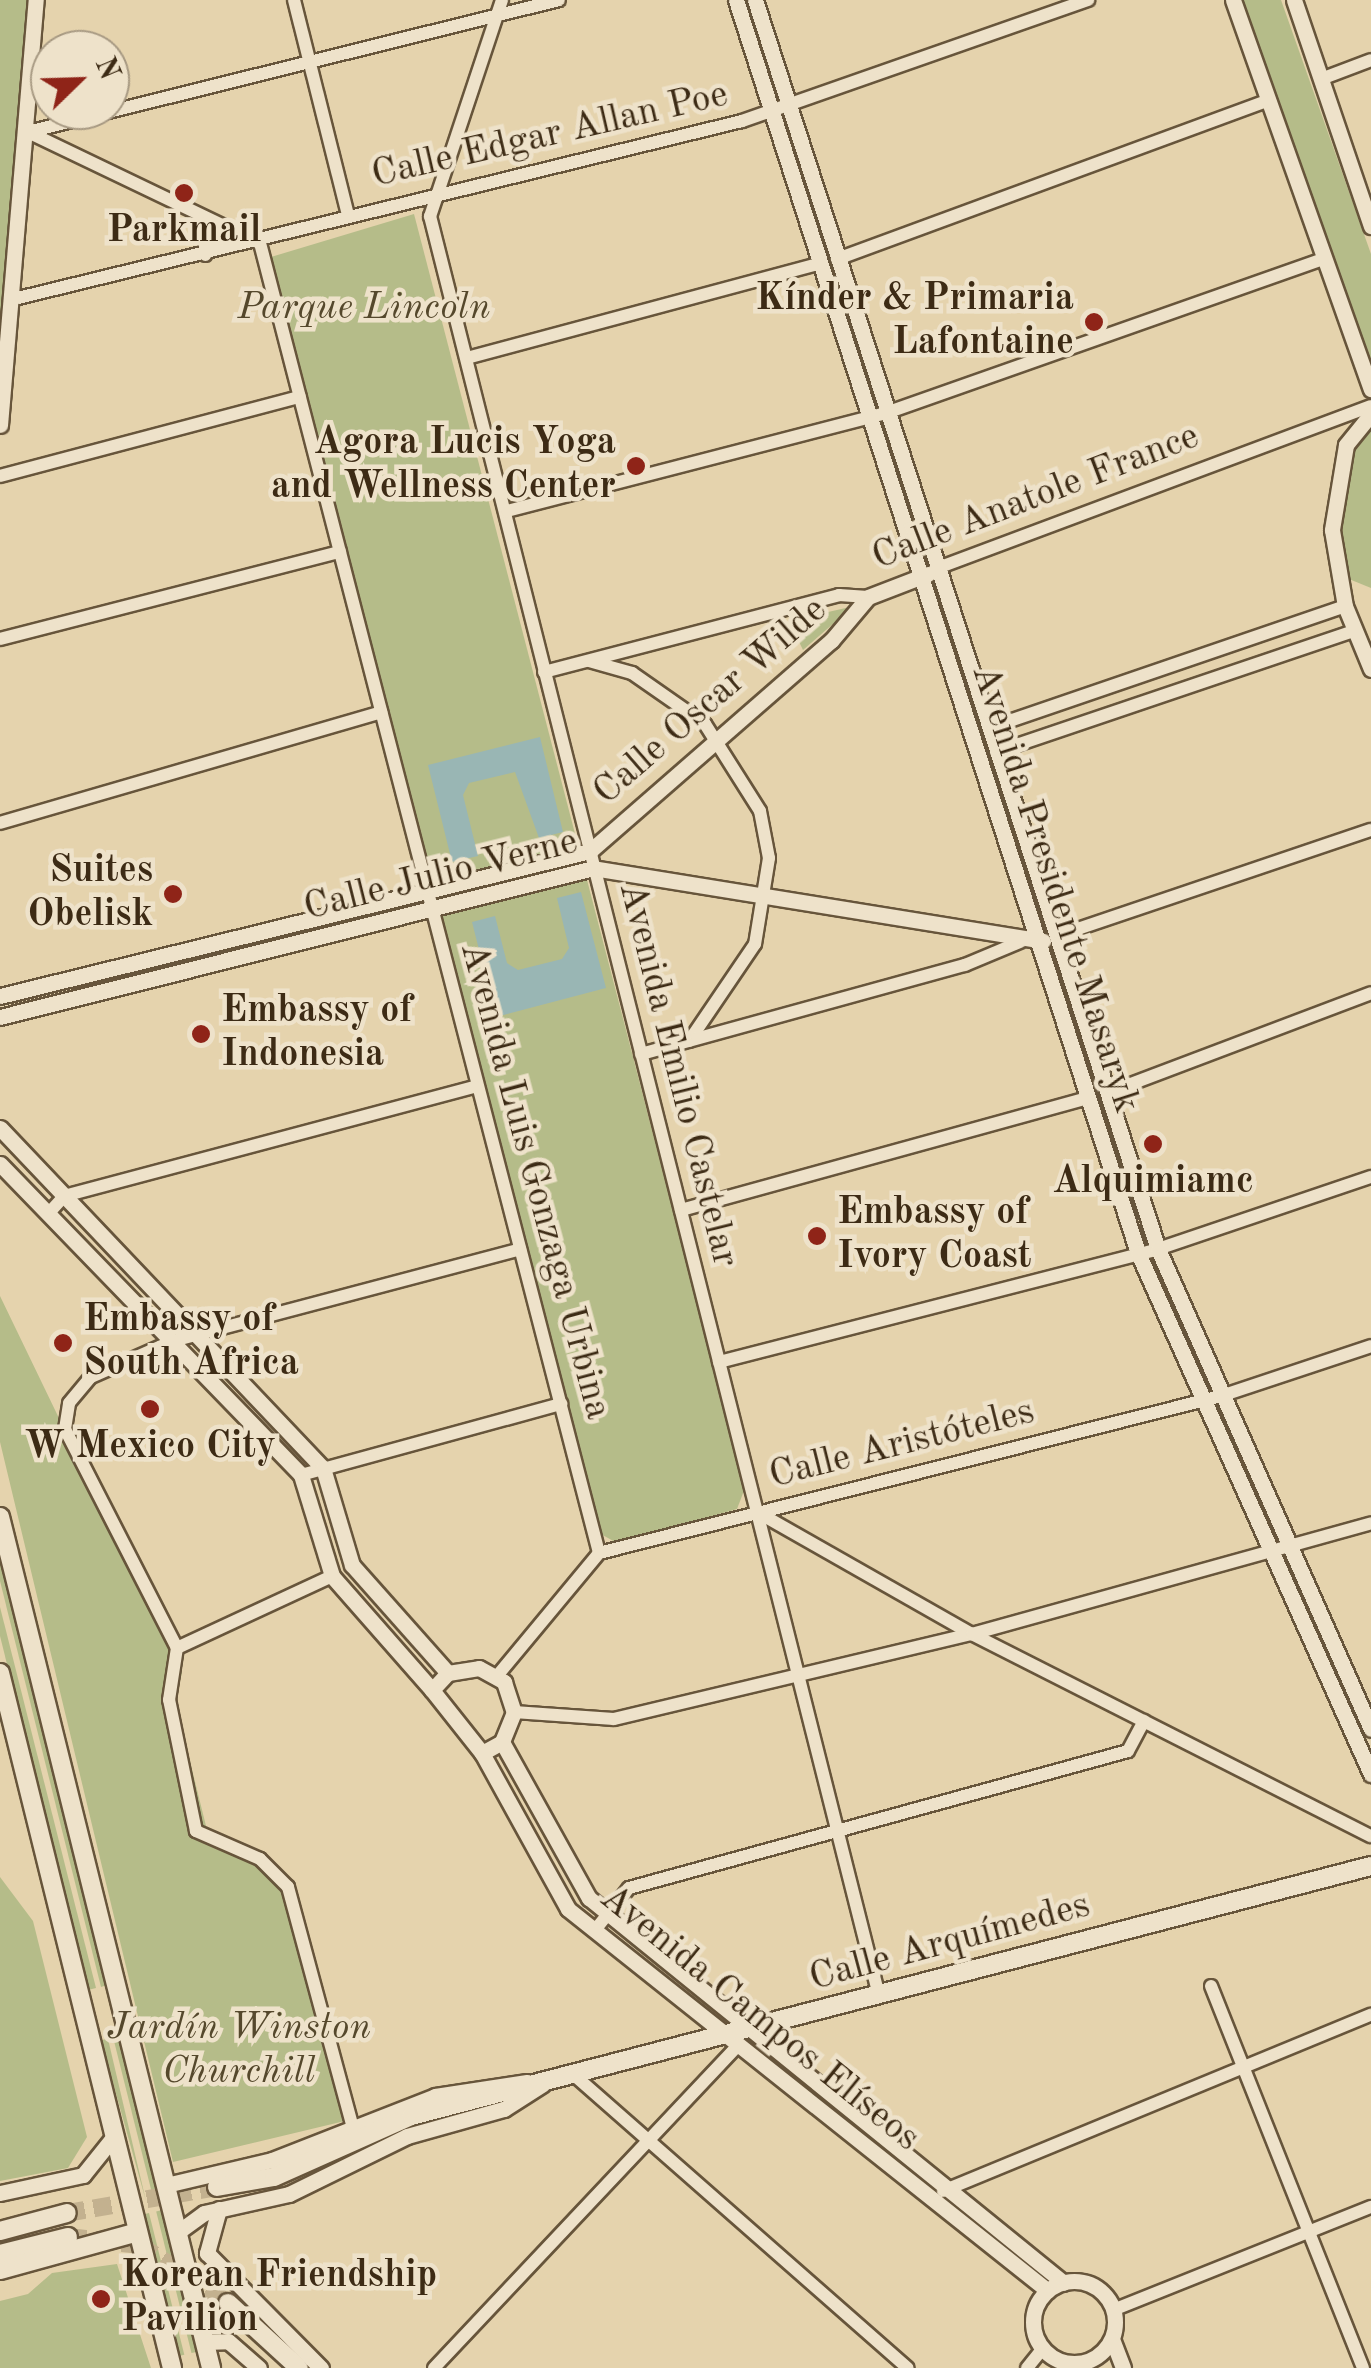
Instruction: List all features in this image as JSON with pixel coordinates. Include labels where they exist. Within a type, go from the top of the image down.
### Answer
[{"type":"main road","points":[[0,1517],[210,2368]]},
{"type":"main road","points":[[0,1673],[172,2368]]},
{"type":"main road","name":"Calle Arquímedes","points":[[218,2188],[274,2178],[410,2116],[733,2040],[751,2030],[879,1995],[1371,1866]]},
{"type":"main road","points":[[0,2231],[68,2213]]},
{"type":"main road","points":[[0,2270],[138,2232]]},
{"type":"main road","points":[[0,2254],[68,2237]]},
{"type":"main road","points":[[228,2302],[299,2368]]},
{"type":"street","points":[[0,425],[18,298],[36,0]]},
{"type":"street","points":[[294,0],[348,215]]},
{"type":"street","points":[[431,196],[502,0]]},
{"type":"street","points":[[28,132],[559,0]]},
{"type":"street","name":"Avenida Presidente Masaryk","points":[[736,0],[866,419],[1138,1254],[1371,1774]]},
{"type":"street","name":"Avenida Presidente Masaryk","points":[[755,0],[1158,1249],[1221,1396],[1365,1698],[1371,1730]]},
{"type":"street","name":"Calle Edgar Allan Poe","points":[[18,298],[260,243],[348,215],[789,108],[1088,0]]},
{"type":"street","points":[[1233,0],[1371,388]]},
{"type":"street","points":[[1294,0],[1371,226]]},
{"type":"street","points":[[1321,79],[1371,60]]},
{"type":"street","points":[[837,259],[1269,100]]},
{"type":"street","points":[[28,132],[260,243]]},
{"type":"street","name":"Avenida Emilio Castelar","points":[[431,196],[544,672],[879,1995]]},
{"type":"street","points":[[204,217],[204,256]]},
{"type":"street","name":"Avenida Luis Gonzaga Urbina","points":[[260,243],[599,1553]]},
{"type":"street","points":[[507,511],[886,413],[1325,258]]},
{"type":"street","points":[[467,358],[818,264]]},
{"type":"street","points":[[0,476],[300,398]]},
{"type":"street","name":"Calle Anatole France","points":[[544,672],[839,595],[868,597],[1371,406]]},
{"type":"street","points":[[1371,414],[1346,445],[1333,494],[1345,606],[1371,668]]},
{"type":"street","points":[[0,639],[340,552]]},
{"type":"street","name":"Calle Oscar Wilde","points":[[590,851],[860,615],[868,597]]},
{"type":"street","points":[[988,728],[1345,606]]},
{"type":"street","points":[[996,752],[1354,631]]},
{"type":"street","points":[[589,661],[669,696],[717,739],[760,811],[766,898],[736,983],[689,1041]]},
{"type":"street","points":[[0,822],[381,712]]},
{"type":"street","points":[[1056,936],[1371,830]]},
{"type":"street","name":"Calle Julio Verne","points":[[0,996],[376,900],[590,851]]},
{"type":"street","name":"Calle Julio Verne","points":[[0,1016],[383,925],[593,868],[1020,942],[1056,936]]},
{"type":"street","points":[[376,900],[388,909],[383,925]]},
{"type":"street","points":[[642,1054],[1020,942]]},
{"type":"street","points":[[1107,1093],[1371,993]]},
{"type":"street","points":[[48,1214],[64,1196],[476,1087]]},
{"type":"street","points":[[682,1210],[1088,1098]]},
{"type":"street","points":[[0,1128],[323,1468],[352,1565],[448,1673]]},
{"type":"street","points":[[0,1164],[301,1475],[332,1576],[432,1690],[448,1673],[469,1667],[497,1676],[514,1712],[502,1742],[482,1753]]},
{"type":"street","points":[[720,1362],[1158,1249],[1371,1177]]},
{"type":"street","points":[[353,2128],[288,1887],[260,1859],[196,1831],[169,1700],[177,1648],[65,1428],[69,1403],[91,1376],[173,1342],[520,1249]]},
{"type":"street","name":"Calle Aristóteles","points":[[599,1553],[1221,1396],[1371,1346]]},
{"type":"street","points":[[301,1475],[560,1404]]},
{"type":"street","points":[[758,1512],[972,1634],[1371,1836]]},
{"type":"street","points":[[514,1712],[614,1719],[972,1634],[1294,1548],[1371,1523]]},
{"type":"street","points":[[497,1676],[599,1553]]},
{"type":"street","points":[[177,1648],[332,1576]]},
{"type":"street","name":"Avenida Campos Elíseos","points":[[432,1690],[482,1753],[568,1909],[1048,2291]]},
{"type":"street","points":[[594,1930],[629,1888],[1128,1751],[1144,1722]]},
{"type":"street","name":"Avenida Campos Elíseos","points":[[502,1742],[589,1898],[1064,2282]]},
{"type":"street","points":[[1211,1986],[1363,2368]]},
{"type":"street","points":[[935,2200],[947,2188],[1371,2015]]},
{"type":"street","points":[[434,2368],[650,2139],[733,2040]]},
{"type":"street","points":[[574,2075],[907,2368]]},
{"type":"street","name":"Calle Arquímedes","points":[[166,2185],[272,2160],[494,2080],[546,2082]]},
{"type":"street","name":"Calle Arquímedes","points":[[178,2232],[219,2210],[290,2194],[407,2136],[504,2110],[546,2082]]},
{"type":"street","points":[[0,2193],[82,2176],[115,2135]]},
{"type":"street","points":[[1113,2310],[1371,2207]]},
{"type":"street","points":[[219,2210],[207,2254],[322,2368]]},
{"type":"street","points":[[1112,2339],[1091,2364],[1056,2359],[1043,2348],[1034,2318],[1048,2291],[1064,2282],[1099,2290],[1113,2310],[1112,2339],[1123,2368]]},
{"type":"street","points":[[204,2342],[228,2341],[258,2368]]},
{"type":"street","points":[[1026,2368],[1043,2348]]},
{"type":"green space","points":[[0,0],[31,0],[0,356]]},
{"type":"green space","points":[[1238,0],[1281,0],[1371,254],[1371,374]]},
{"type":"green space","name":"Parque Lincoln","points":[[414,214],[745,1488],[737,1509],[617,1543],[599,1533],[271,257]]},
{"type":"green space","points":[[1368,429],[1371,588],[1344,577],[1339,527],[1348,457]]},
{"type":"green space","points":[[850,609],[803,650],[789,621]]},
{"type":"green space","name":"Jardín Winston Churchill","points":[[0,1296],[182,1673],[175,1701],[207,1830],[287,1887],[349,2120],[173,2162],[0,1442]]},
{"type":"green space","points":[[0,1552],[107,1985],[101,1987],[0,1581]]},
{"type":"green space","points":[[0,1607],[96,1988],[88,1990],[0,1636]]},
{"type":"green space","points":[[0,1877],[33,1921],[87,2137],[68,2168],[0,2181]]},
{"type":"green space","points":[[120,2036],[160,2198],[154,2200],[113,2038]]},
{"type":"green space","points":[[108,2039],[146,2201],[101,2040]]},
{"type":"green space","points":[[162,2210],[197,2352],[191,2353],[156,2211]]},
{"type":"green space","points":[[149,2213],[184,2355],[178,2356],[143,2214]]},
{"type":"green space","points":[[117,2264],[151,2368],[0,2368],[0,2301],[28,2294],[52,2273]]},
{"type":"water","points":[[540,737],[563,832],[539,838],[515,772],[469,783],[463,795],[478,856],[452,862],[428,765]]},
{"type":"water","points":[[581,892],[606,988],[496,1017],[472,922],[495,916],[507,963],[518,970],[562,959],[569,948],[557,898]]},
{"type":"tunnel","points":[[67,2213],[217,2187]]},
{"type":"tunnel","points":[[68,2237],[139,2245],[228,2303]]},
{"type":"place","name":"Parkmail","points":[[184,193]]},
{"type":"place","name":"Kínder & Primaria Lafontaine","points":[[1094,322]]},
{"type":"place","name":"Agora Lucis Yoga and Wellness Center","points":[[636,466]]},
{"type":"place","name":"Suites Obelisk","points":[[173,894]]},
{"type":"place","name":"Embassy of Indonesia","points":[[201,1034]]},
{"type":"place","name":"Alquimiamc","points":[[1153,1144]]},
{"type":"place","name":"Embassy of Ivory Coast","points":[[817,1236]]},
{"type":"place","name":"Embassy of South Africa","points":[[63,1343]]},
{"type":"place","name":"W Mexico City","points":[[150,1409]]},
{"type":"place","name":"Korean Friendship Pavilion","points":[[101,2299]]}]
